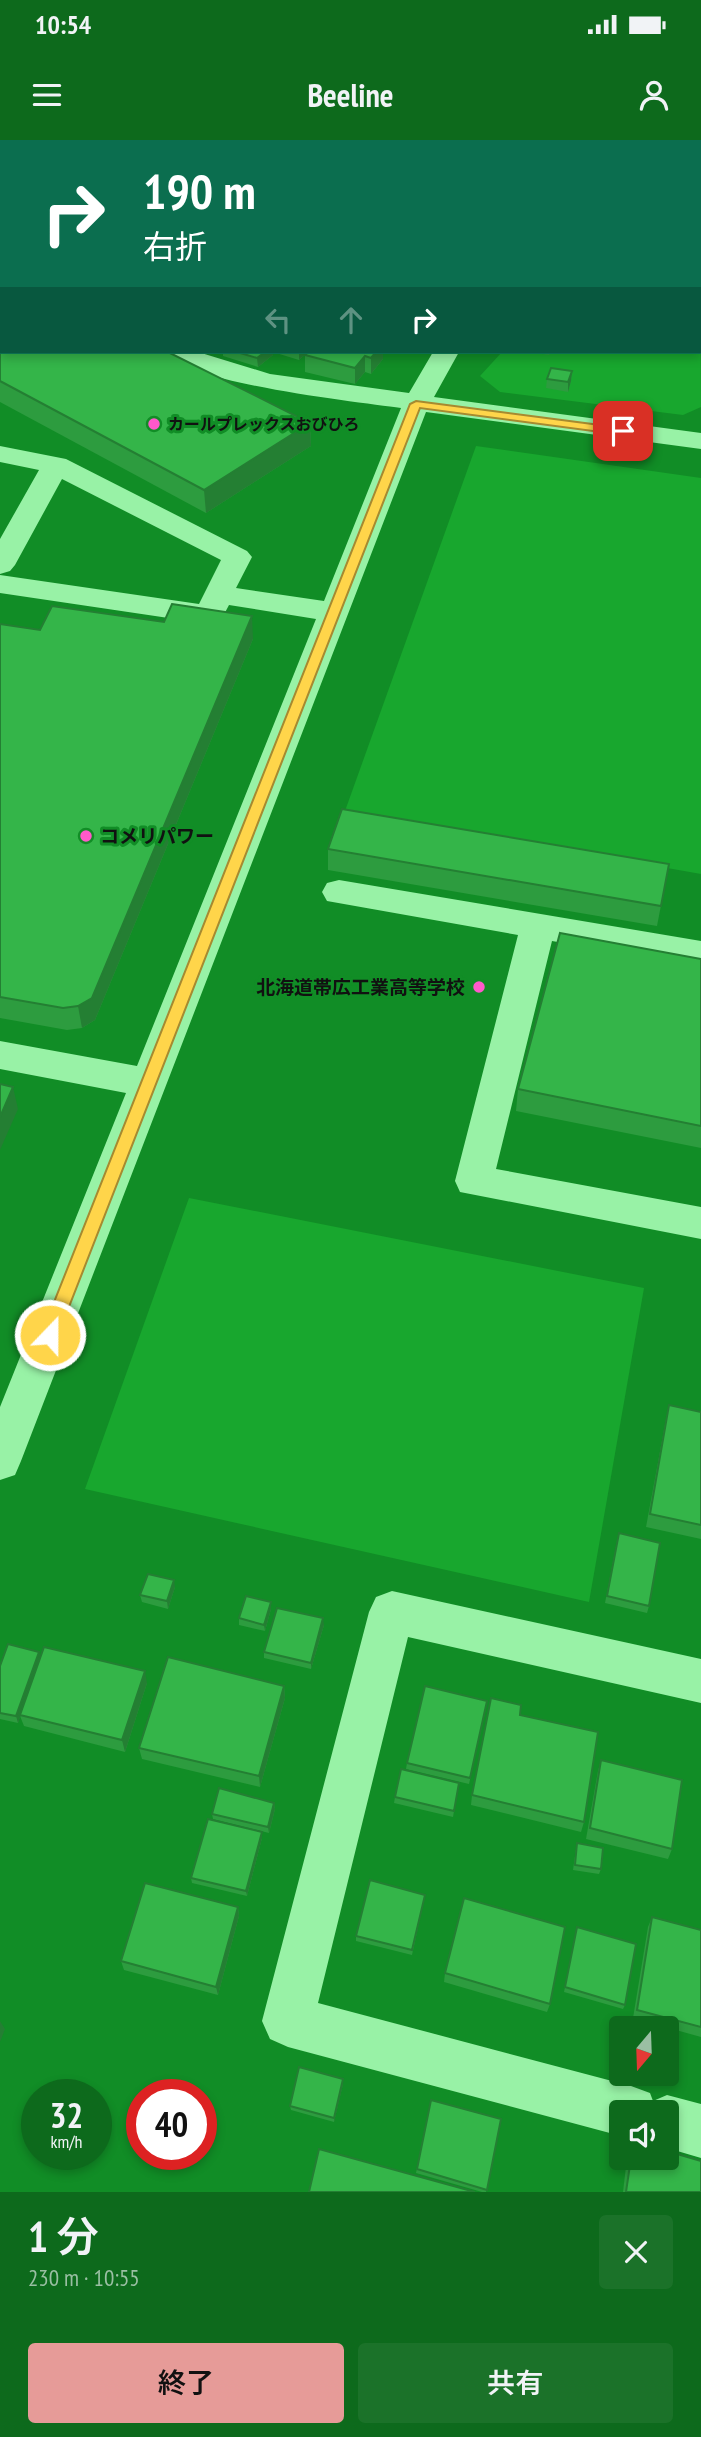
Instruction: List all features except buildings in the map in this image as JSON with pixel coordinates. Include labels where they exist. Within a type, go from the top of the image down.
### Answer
[{"type":"street","points":[[181,354],[267,382],[701,441]]},
{"type":"street","points":[[0,1461],[416,404],[445,354]]},
{"type":"street","points":[[0,454],[56,465],[237,557],[209,615],[0,584]]},
{"type":"street","points":[[0,565],[56,465]]},
{"type":"street","points":[[218,594],[334,612]]},
{"type":"street","points":[[339,892],[701,954]]},
{"type":"street","points":[[538,926],[474,1181],[701,1223]]},
{"type":"street","points":[[0,1055],[149,1083]]},
{"type":"street","points":[[609,2106],[288,2021],[392,1612],[701,1681]]},
{"type":"street","points":[[679,2125],[701,2131]]},
{"type":"green space","points":[[500,354],[701,354],[701,407],[683,415],[500,392],[480,376]]},
{"type":"green space","points":[[476,446],[701,478],[701,874],[345,811]]},
{"type":"green space","points":[[189,1198],[644,1288],[589,1602],[85,1489]]},
{"type":"place","name":"カールプレックスおびひろ","points":[[154,424]]},
{"type":"place","name":"コメリパワー","points":[[86,836]]},
{"type":"place","name":"北海道帯広工業高等学校","points":[[479,987]]},
{"type":"route","points":[[50,1335],[416,404],[623,431]]}]
